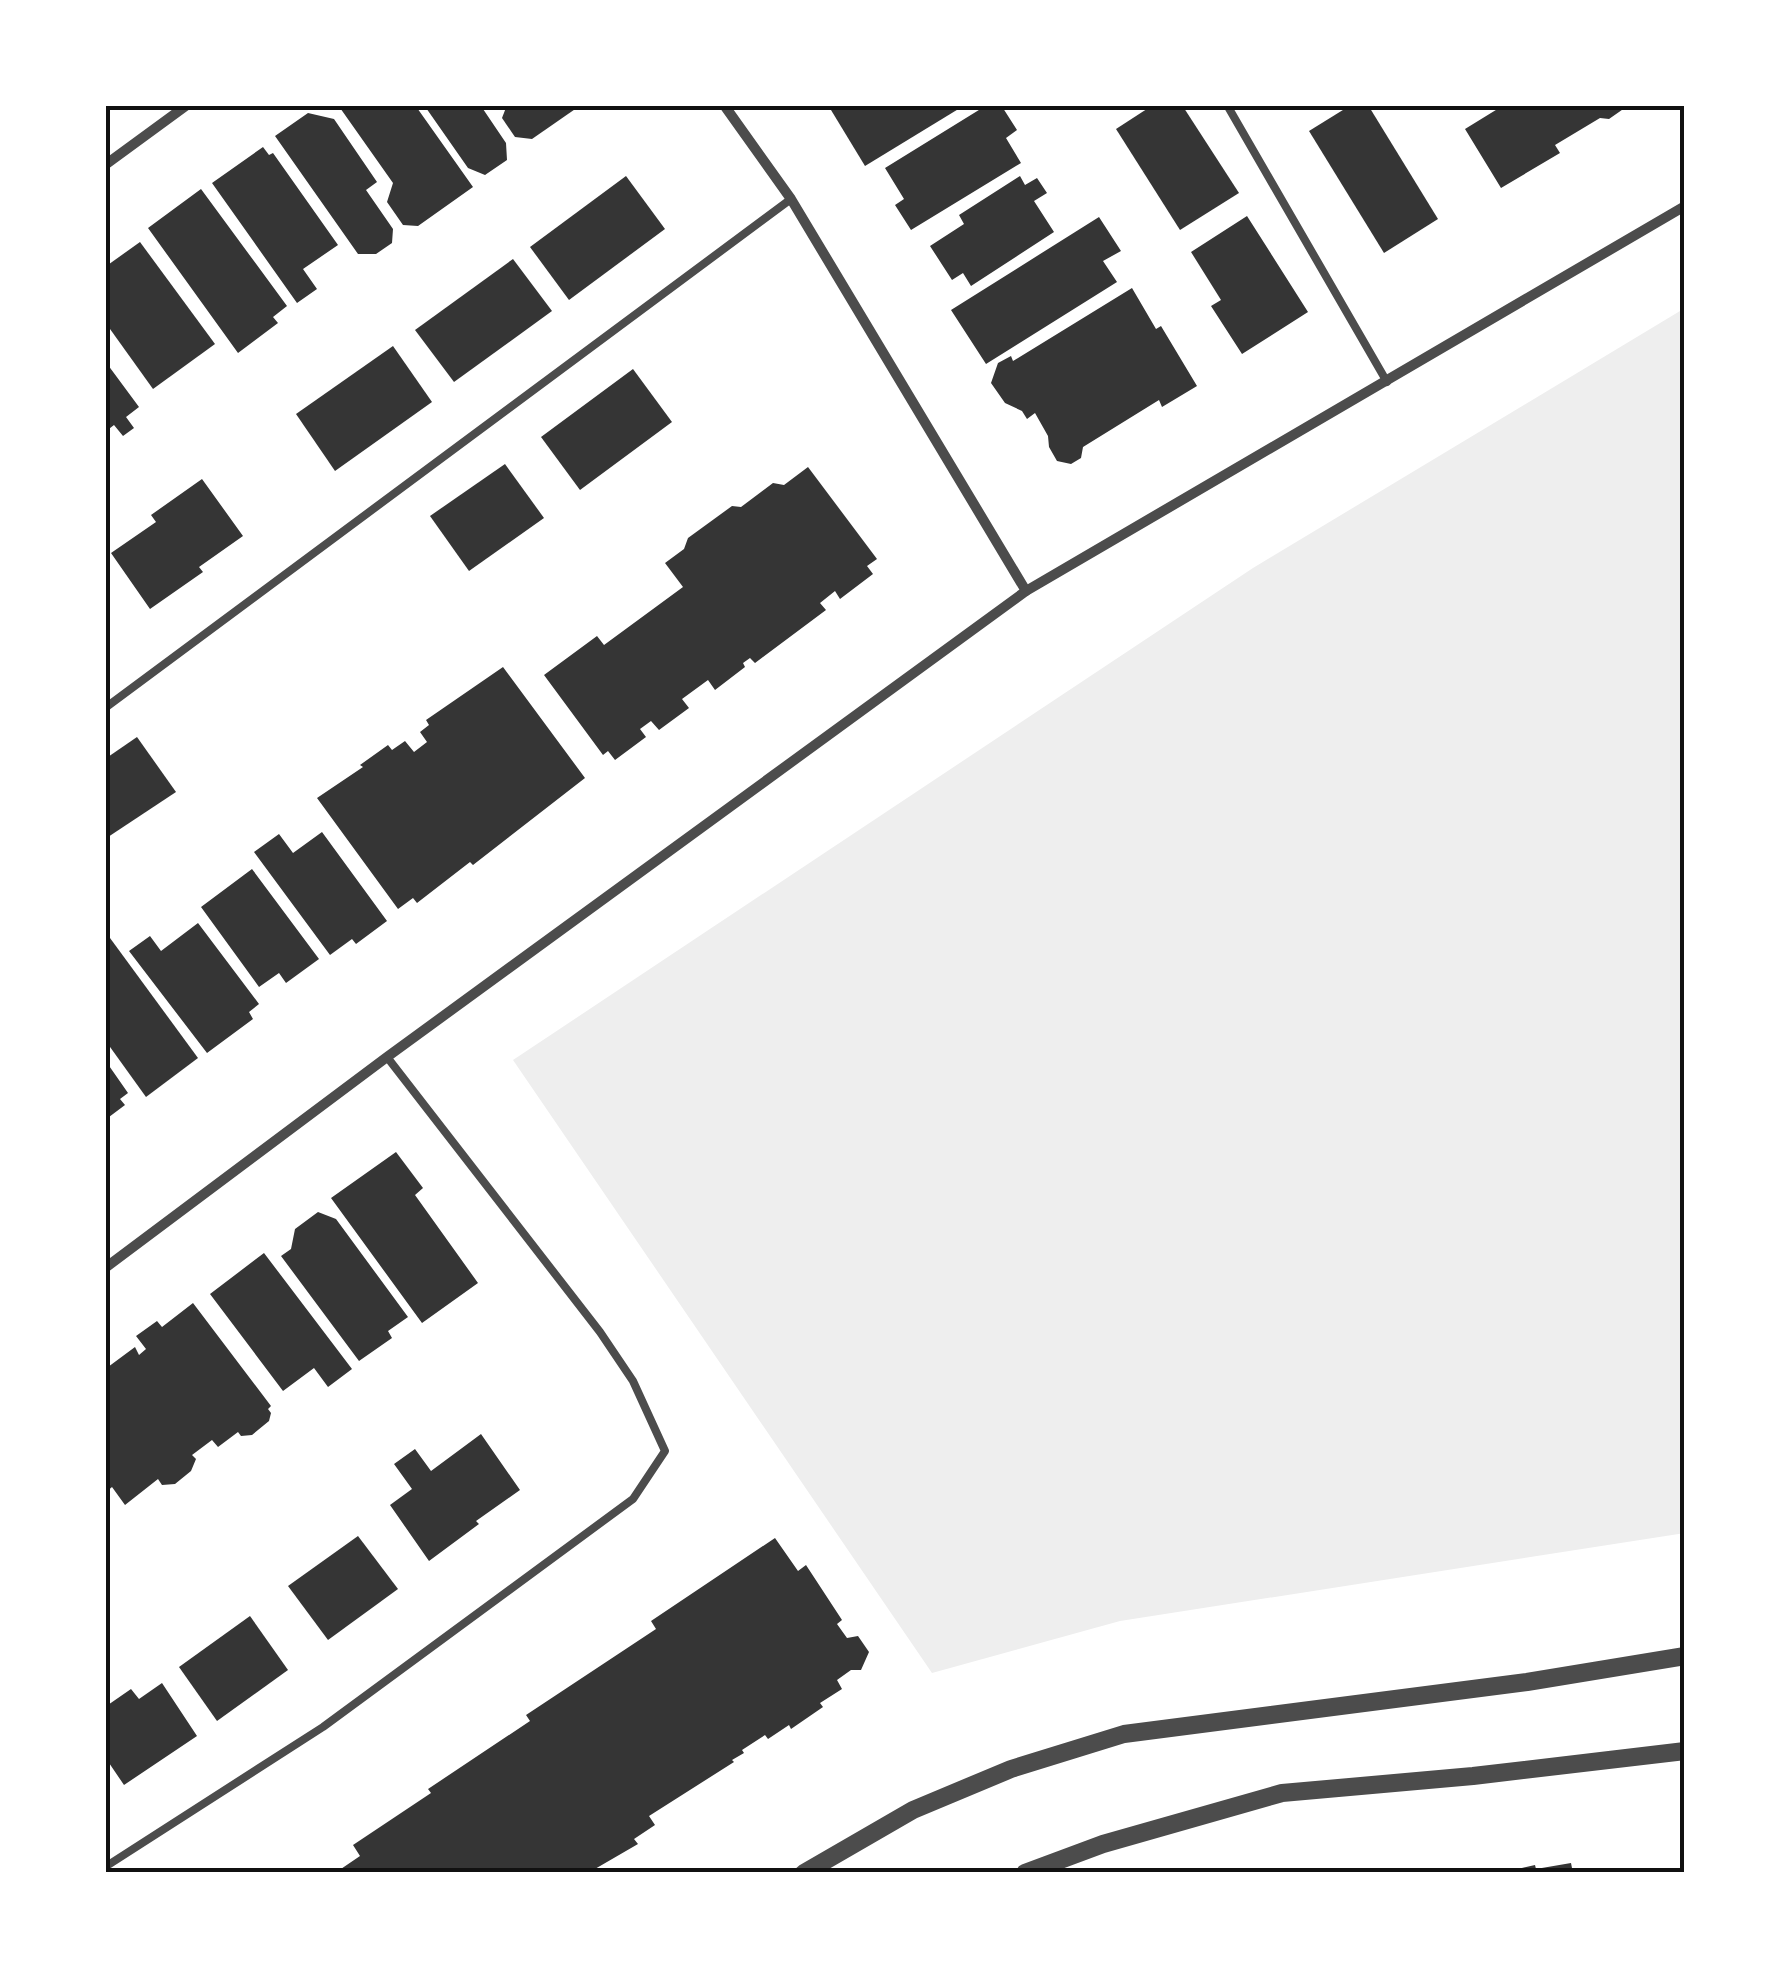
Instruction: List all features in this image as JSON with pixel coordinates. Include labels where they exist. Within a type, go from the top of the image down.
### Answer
[{"type":"street","points":[[105,165],[187,105]]},
{"type":"street","points":[[724,105],[792,199],[1026,592]]},
{"type":"street","points":[[105,1268],[387,1057],[1026,592],[1685,206]]},
{"type":"street","points":[[804,1873],[913,1810],[1012,1768],[1124,1734],[1527,1682],[1685,1656]]},
{"type":"street","points":[[1025,1873],[1103,1844],[1282,1793],[1685,1751]]},
{"type":"lane","points":[[1227,105],[1387,382]]},
{"type":"lane","points":[[105,708],[792,199]]},
{"type":"lane","points":[[105,1867],[323,1727],[633,1499],[665,1451],[633,1381],[600,1332],[387,1057]]},
{"type":"shaded area","points":[[1685,308],[1685,1533],[1120,1621],[932,1673],[513,1060],[1253,568]]},
{"type":"building","points":[[338,105],[415,105],[473,187],[418,226],[403,225],[387,202],[393,183]]},
{"type":"building","points":[[424,105],[488,105],[483,109],[506,143],[507,160],[485,175],[468,168]]},
{"type":"building","points":[[507,105],[581,105],[532,139],[515,137],[502,118]]},
{"type":"building","points":[[838,105],[965,105],[865,166],[831,110]]},
{"type":"building","points":[[987,105],[1001,105],[1017,130],[1006,138],[1021,163],[911,230],[895,205],[904,199],[885,168]]},
{"type":"building","points":[[1153,105],[1182,105],[1239,193],[1180,230],[1116,129]]},
{"type":"building","points":[[1351,105],[1368,105],[1438,219],[1384,253],[1309,131]]},
{"type":"building","points":[[1504,105],[1629,105],[1555,145],[1560,153],[1501,188],[1465,129]]},
{"type":"building","points":[[308,113],[334,119],[377,182],[366,190],[393,229],[392,243],[376,254],[358,254],[275,136]]},
{"type":"building","points":[[263,147],[269,155],[273,153],[338,245],[303,269],[317,289],[297,303],[212,183]]},
{"type":"building","points":[[626,176],[665,229],[569,300],[530,247]]},
{"type":"building","points":[[1020,176],[1025,185],[1037,178],[1047,193],[1034,201],[1054,232],[971,286],[963,273],[952,280],[930,246],[964,224],[959,215]]},
{"type":"building","points":[[201,189],[287,306],[273,317],[278,323],[238,353],[148,228]]},
{"type":"building","points":[[1247,216],[1308,312],[1242,354],[1211,306],[1221,300],[1191,252]]},
{"type":"building","points":[[1099,217],[1121,251],[1103,261],[1117,282],[986,364],[951,310]]},
{"type":"building","points":[[140,242],[215,344],[153,389],[105,322],[105,267]]},
{"type":"building","points":[[513,259],[552,311],[454,382],[415,330]]},
{"type":"building","points":[[1132,288],[1156,329],[1161,326],[1197,386],[1162,407],[1159,400],[1083,447],[1081,458],[1071,464],[1057,461],[1035,413],[1027,419],[1022,411],[1005,403],[991,383],[998,363],[1011,356],[1013,361]]},
{"type":"building","points":[[393,346],[432,402],[335,471],[296,414]]},
{"type":"building","points":[[105,361],[139,407],[126,417],[134,428],[123,436],[114,425],[105,432]]},
{"type":"building","points":[[633,369],[672,422],[580,490],[541,437]]},
{"type":"building","points":[[505,464],[544,518],[469,571],[430,516]]},
{"type":"building","points":[[808,467],[877,559],[867,566],[873,574],[840,599],[835,591],[820,603],[826,610],[755,663],[750,658],[743,663],[745,667],[715,690],[708,680],[682,699],[689,708],[659,730],[651,721],[640,729],[646,737],[615,760],[608,751],[603,755],[544,675],[597,636],[604,645],[683,587],[665,563],[684,549],[688,538],[732,506],[741,507],[773,483],[784,485]]},
{"type":"building","points":[[202,479],[243,536],[199,567],[203,572],[150,609],[111,553],[156,522],[151,515]]},
{"type":"building","points":[[503,667],[585,778],[473,865],[470,862],[417,903],[413,898],[398,909],[317,798],[388,745],[392,750],[405,741],[414,752],[427,742],[420,732],[429,725],[426,720]]},
{"type":"building","points":[[137,737],[176,792],[105,839],[105,759]]},
{"type":"building","points":[[322,832],[387,921],[356,944],[352,939],[330,955],[254,852],[279,834],[293,853]]},
{"type":"building","points":[[252,869],[319,959],[286,983],[279,973],[259,987],[201,907]]},
{"type":"building","points":[[198,923],[259,1004],[249,1012],[253,1019],[207,1053],[129,951],[150,936],[161,951]]},
{"type":"building","points":[[110,938],[198,1058],[146,1097],[105,1040],[105,942]]},
{"type":"building","points":[[105,1060],[128,1093],[120,1099],[125,1105],[105,1120]]},
{"type":"building","points":[[396,1152],[423,1188],[415,1195],[478,1283],[422,1323],[331,1198]]},
{"type":"building","points":[[318,1212],[336,1219],[408,1317],[388,1331],[392,1338],[359,1361],[281,1256],[291,1249],[295,1229]]},
{"type":"building","points":[[264,1253],[352,1369],[328,1387],[314,1368],[283,1391],[210,1294]]},
{"type":"building","points":[[193,1303],[271,1406],[269,1421],[252,1435],[241,1436],[238,1432],[218,1447],[212,1440],[192,1455],[196,1459],[191,1471],[175,1484],[162,1485],[158,1479],[125,1505],[112,1487],[105,1493],[105,1362],[108,1367],[135,1347],[139,1355],[146,1349],[136,1336],[157,1321],[162,1327]]},
{"type":"building","points":[[481,1434],[520,1490],[429,1561],[390,1505],[412,1489],[394,1464],[415,1449],[431,1471]]},
{"type":"building","points":[[358,1536],[398,1589],[328,1640],[288,1586]]},
{"type":"building","points":[[775,1538],[798,1571],[806,1565],[842,1620],[837,1624],[847,1638],[858,1636],[869,1652],[861,1670],[851,1670],[837,1680],[842,1689],[820,1703],[823,1707],[791,1729],[789,1725],[768,1739],[765,1735],[742,1750],[744,1753],[734,1762],[649,1816],[655,1825],[634,1839],[638,1844],[588,1873],[335,1873],[360,1856],[353,1845],[530,1721],[526,1715],[656,1629],[651,1621]]},
{"type":"building","points":[[250,1616],[288,1670],[217,1721],[179,1667]]},
{"type":"building","points":[[162,1683],[197,1736],[124,1785],[105,1757],[105,1707],[131,1689],[139,1699]]},
{"type":"building","points":[[1571,1863],[1573,1873],[1501,1873],[1535,1865],[1536,1869]]}]
